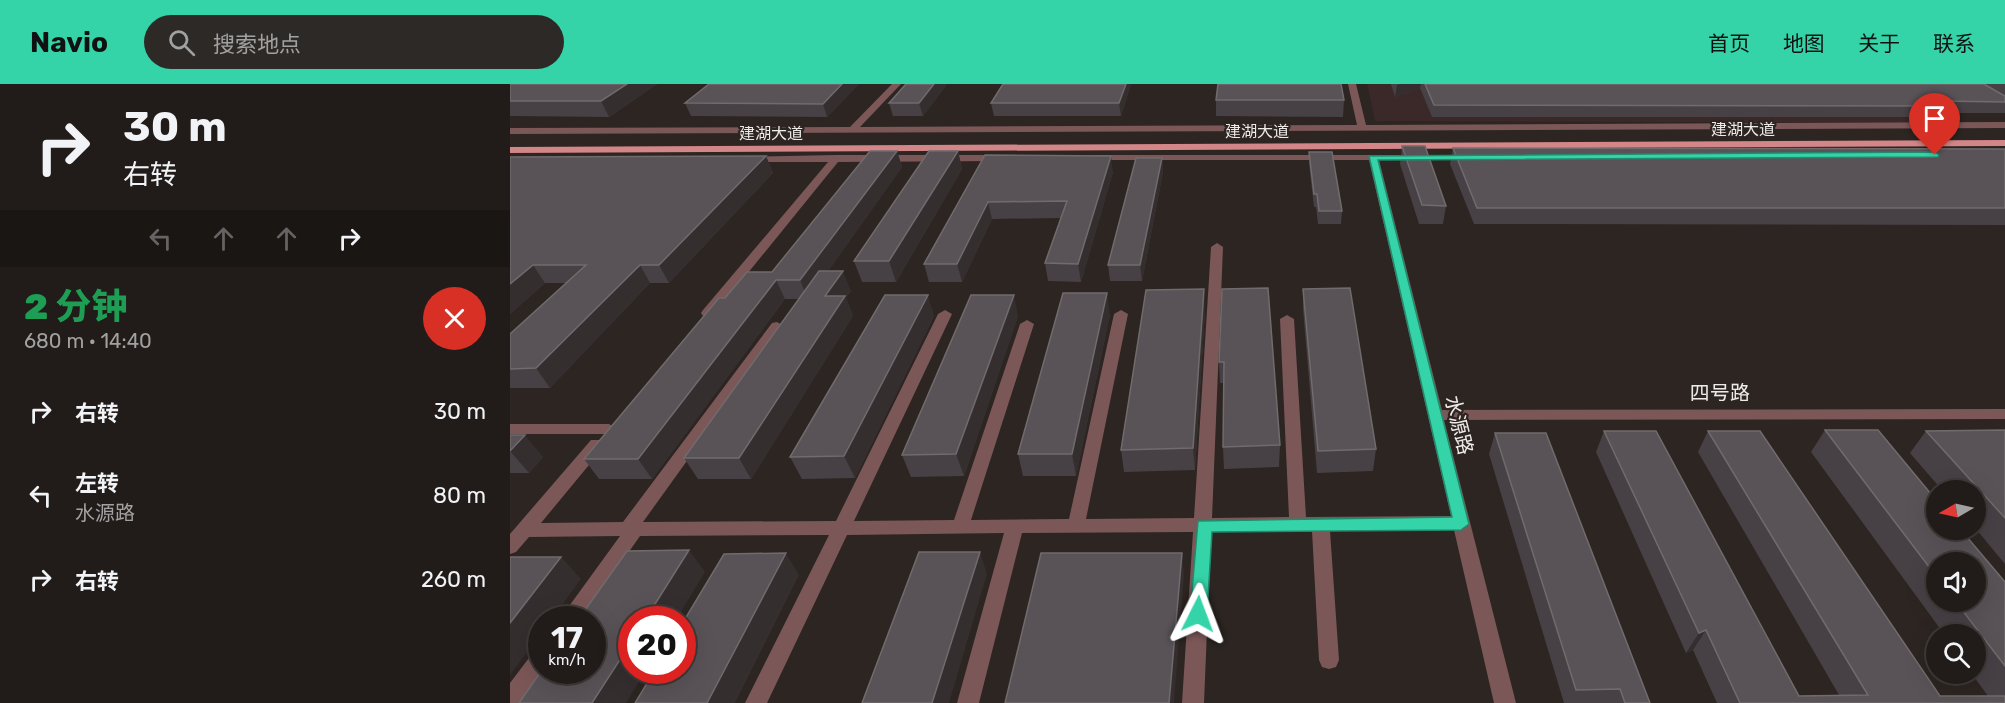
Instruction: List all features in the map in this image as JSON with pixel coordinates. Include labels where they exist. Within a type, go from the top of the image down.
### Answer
[{"type":"main road","name":"建湖大道","points":[[510,141],[2005,134]]},
{"type":"main road","name":"建湖大道","points":[[510,150],[2005,143]]},
{"type":"street","points":[[853,129],[897,84]]},
{"type":"street","points":[[1353,84],[1362,128]]},
{"type":"street","points":[[510,131],[2005,125]]},
{"type":"street","points":[[510,160],[2005,154]]},
{"type":"street","points":[[701,321],[836,158]]},
{"type":"street","name":"水源路","points":[[1373,158],[1505,703]]},
{"type":"street","points":[[1193,703],[1217,247]]},
{"type":"street","points":[[756,703],[945,314]]},
{"type":"street","points":[[1076,526],[1121,315]]},
{"type":"street","points":[[1287,319],[1298,525]]},
{"type":"street","points":[[960,527],[1027,324]]},
{"type":"street","points":[[578,606],[777,326]]},
{"type":"street","name":"四号路","points":[[1434,415],[2005,414]]},
{"type":"street","points":[[510,429],[613,425],[510,547]]},
{"type":"street","points":[[525,530],[1461,524]]},
{"type":"street","points":[[1321,525],[1329,660]]},
{"type":"street","points":[[968,703],[1016,526]]},
{"type":"street","points":[[510,700],[528,675]]},
{"type":"shaded area","points":[[1367,84],[1895,84],[1955,123],[1375,121]]},
{"type":"building","points":[[510,84],[627,84],[601,101],[510,101]]},
{"type":"building","points":[[709,84],[842,84],[823,104],[685,103]]},
{"type":"building","points":[[906,84],[934,84],[919,103],[889,103]]},
{"type":"building","points":[[1003,84],[1126,84],[1119,103],[991,103]]},
{"type":"building","points":[[1218,84],[1341,84],[1344,100],[1216,100]]},
{"type":"building","points":[[1425,84],[1984,84],[2005,96],[2005,102],[1941,101],[1948,106],[1434,105]]},
{"type":"building","points":[[1402,146],[1425,146],[1446,206],[1422,205]]},
{"type":"building","points":[[1453,148],[2005,149],[2005,208],[1477,208]]},
{"type":"building","points":[[870,151],[897,151],[800,280],[776,280],[638,459],[584,459],[719,298],[725,298],[747,272],[772,272]]},
{"type":"building","points":[[929,151],[958,151],[889,261],[854,261]]},
{"type":"building","points":[[1309,152],[1332,152],[1342,211],[1319,211],[1317,194],[1314,194]]},
{"type":"building","points":[[985,155],[1111,156],[1078,264],[1045,263],[1067,201],[988,202],[957,264],[924,264]]},
{"type":"building","points":[[766,156],[659,265],[640,265],[536,368],[510,369],[510,334],[586,265],[533,265],[510,284],[510,157]]},
{"type":"building","points":[[1136,158],[1162,158],[1140,265],[1108,265]]},
{"type":"building","points":[[819,271],[843,271],[825,296],[845,296],[739,458],[684,458]]},
{"type":"building","points":[[1268,288],[1280,445],[1223,447],[1224,362],[1219,362],[1222,289]]},
{"type":"building","points":[[1350,288],[1376,449],[1318,451],[1303,289]]},
{"type":"building","points":[[1204,289],[1193,448],[1121,450],[1146,290]]},
{"type":"building","points":[[1063,293],[1107,293],[1072,454],[1018,454]]},
{"type":"building","points":[[885,295],[928,295],[844,456],[790,457]]},
{"type":"building","points":[[971,295],[1014,295],[956,454],[902,455]]},
{"type":"building","points":[[1825,430],[1878,430],[1926,488],[1926,540],[1969,540],[1980,552],[1926,552],[1926,563]]},
{"type":"building","points":[[2005,430],[2005,518],[1986,497],[1986,480],[1970,480],[1926,431]]},
{"type":"building","points":[[1604,431],[1656,431],[1799,696],[1868,695],[1708,431],[1760,431],[1926,675],[1926,684],[1932,684],[1940,696],[2005,696],[2005,703],[1740,703],[1706,630],[1699,633]]},
{"type":"building","points":[[1495,433],[1546,433],[1650,703],[1625,703],[1620,689],[1576,690]]},
{"type":"building","points":[[510,435],[525,435],[510,451]]},
{"type":"building","points":[[689,550],[654,606],[618,606],[618,663],[606,681],[606,606],[588,606],[627,551]]},
{"type":"building","points":[[919,552],[980,552],[932,703],[862,703]]},
{"type":"building","points":[[786,553],[707,703],[635,703],[647,684],[696,684],[696,606],[693,606],[724,554]]},
{"type":"building","points":[[1041,553],[1182,553],[1169,703],[1005,703]]},
{"type":"building","points":[[510,557],[561,557],[510,623]]},
{"type":"building","points":[[1986,560],[2005,582],[2005,666],[1986,641],[1986,624],[1973,624],[1964,612],[1986,612]]},
{"type":"building","points":[[532,684],[604,684],[592,703],[519,703]]},
{"type":"route","points":[[1198,614],[1204,525],[1461,524],[1373,158],[1935,155]]}]
